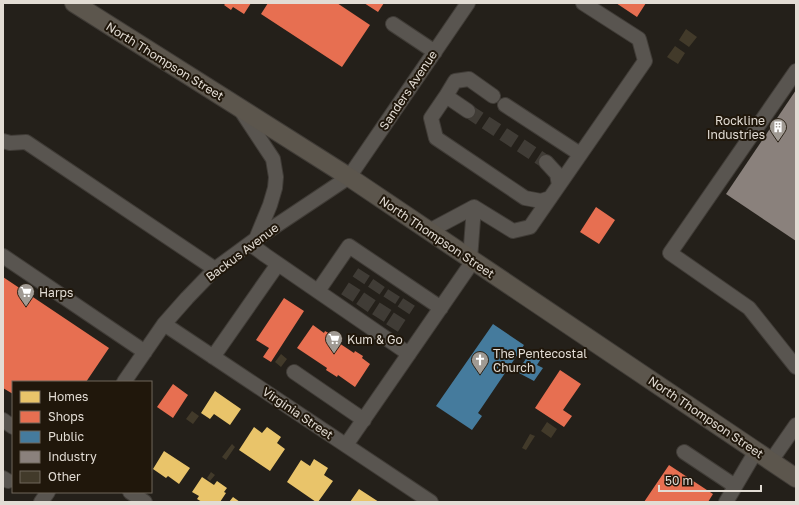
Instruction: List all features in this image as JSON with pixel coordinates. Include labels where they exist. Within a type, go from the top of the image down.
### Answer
[{"type":"main road","name":"North Thompson Street","points":[[74,3],[349,178],[796,478]]},
{"type":"street","name":"Sanders Avenue","points":[[349,178],[468,3]]},
{"type":"street","points":[[474,207],[512,231],[530,227],[645,61],[640,39],[584,3]]},
{"type":"street","points":[[393,24],[434,52]]},
{"type":"street","points":[[796,71],[670,253],[749,308],[796,367]]},
{"type":"street","points":[[493,96],[469,79],[455,81],[431,118],[436,138],[525,198],[541,200],[550,198]]},
{"type":"street","points":[[446,96],[468,111]]},
{"type":"street","points":[[505,105],[580,154]]},
{"type":"street","points":[[238,107],[273,159],[276,177],[275,188],[270,205],[253,241],[278,264],[318,291],[344,303],[389,333],[409,354]]},
{"type":"street","points":[[3,141],[10,143],[26,142],[215,269]]},
{"type":"street","points":[[546,162],[557,174],[559,185]]},
{"type":"street","name":"Backus Avenue","points":[[125,381],[164,324],[215,269],[253,241],[349,178]]},
{"type":"street","points":[[429,232],[474,207]]},
{"type":"street","points":[[346,445],[441,308],[472,260],[474,207]]},
{"type":"street","points":[[318,291],[349,246],[368,267],[398,288],[412,297],[441,308]]},
{"type":"street","points":[[3,256],[145,352]]},
{"type":"street","points":[[213,357],[278,264]]},
{"type":"street","name":"Virginia Street","points":[[164,324],[431,502]]},
{"type":"street","points":[[294,372],[364,420]]},
{"type":"street","points":[[3,420],[12,426]]},
{"type":"street","points":[[771,461],[796,426]]},
{"type":"street","points":[[684,452],[732,497],[756,451]]},
{"type":"street","points":[[41,502],[47,493]]},
{"type":"street","points":[[132,493],[145,502]]},
{"type":"building: Homes","points":[[215,391],[241,409],[230,425],[214,414],[210,419],[201,413]]},
{"type":"building: Homes","points":[[254,427],[262,433],[267,427],[281,437],[277,443],[285,449],[270,471],[239,450]]},
{"type":"building: Homes","points":[[164,451],[190,468],[179,484],[168,476],[166,478],[153,469]]},
{"type":"building: Homes","points":[[314,459],[328,468],[324,475],[333,481],[318,502],[287,482],[301,460],[310,466]]},
{"type":"building: Homes","points":[[202,477],[214,485],[217,481],[227,488],[224,492],[226,493],[220,502],[202,502],[197,499],[199,496],[192,492]]},
{"type":"building: Homes","points":[[359,489],[379,502],[350,502]]},
{"type":"building: Homes","points":[[233,497],[240,502],[229,502]]},
{"type":"building: Shops","points":[[226,3],[251,3],[244,14],[233,7],[231,10],[224,5]]},
{"type":"building: Shops","points":[[268,3],[337,3],[370,25],[342,67],[261,14]]},
{"type":"building: Shops","points":[[364,3],[384,3],[378,12]]},
{"type":"building: Shops","points":[[616,3],[646,3],[637,17]]},
{"type":"building: Shops","points":[[596,207],[615,220],[599,244],[580,232]]},
{"type":"building: Shops","name":"Harps","points":[[3,277],[109,348],[87,381],[12,381],[12,393],[3,388]]},
{"type":"building: Shops","points":[[284,298],[304,311],[271,362],[263,357],[269,348],[256,340]]},
{"type":"building: Shops","name":"Kum & Go","points":[[313,325],[324,333],[325,331],[332,335],[330,337],[354,353],[355,351],[363,356],[362,358],[370,364],[355,387],[338,375],[337,377],[326,370],[327,368],[297,348]]},
{"type":"building: Shops","points":[[560,370],[581,384],[563,410],[572,416],[564,427],[535,408]]},
{"type":"building: Shops","points":[[173,384],[188,395],[173,418],[157,407]]},
{"type":"building: Shops","points":[[669,465],[713,494],[708,502],[644,502]]},
{"type":"building: Public","name":"The Pentecostal Church","points":[[493,324],[524,345],[478,413],[482,416],[472,430],[436,406]]},
{"type":"building: Public","points":[[532,350],[542,357],[537,365],[543,368],[534,381],[517,372]]},
{"type":"building: Industry","name":"Rockline Industries","points":[[796,90],[796,241],[726,194]]},
{"type":"building: Other","points":[[686,29],[697,37],[689,47],[679,40]]},
{"type":"building: Other","points":[[675,46],[685,53],[678,64],[667,57]]},
{"type":"building: Other","points":[[281,354],[287,359],[281,367],[275,362]]},
{"type":"building: Other","points":[[192,411],[199,416],[193,424],[186,419]]},
{"type":"building: Other","points":[[547,422],[557,429],[551,438],[541,431]]},
{"type":"building: Other","points":[[530,434],[535,436],[526,450],[522,448]]},
{"type":"building: Other","points":[[232,444],[235,447],[226,460],[222,457]]},
{"type":"building: Other","points":[[211,472],[215,475],[210,481],[207,478]]},
{"type":"tunnel","points":[[468,111],[546,162]]},
{"type":"tunnel","points":[[347,298],[364,272]]},
{"type":"tunnel","points":[[362,308],[379,283]]},
{"type":"tunnel","points":[[378,318],[394,293]]},
{"type":"tunnel","points":[[392,328],[409,302]]},
{"type":"place","name":"Rockline Industries","points":[[778,142]]},
{"type":"place","name":"Harps","points":[[26,307]]},
{"type":"place","name":"Kum & Go","points":[[334,354]]},
{"type":"place","name":"The Pentecostal Church","points":[[480,375]]}]
